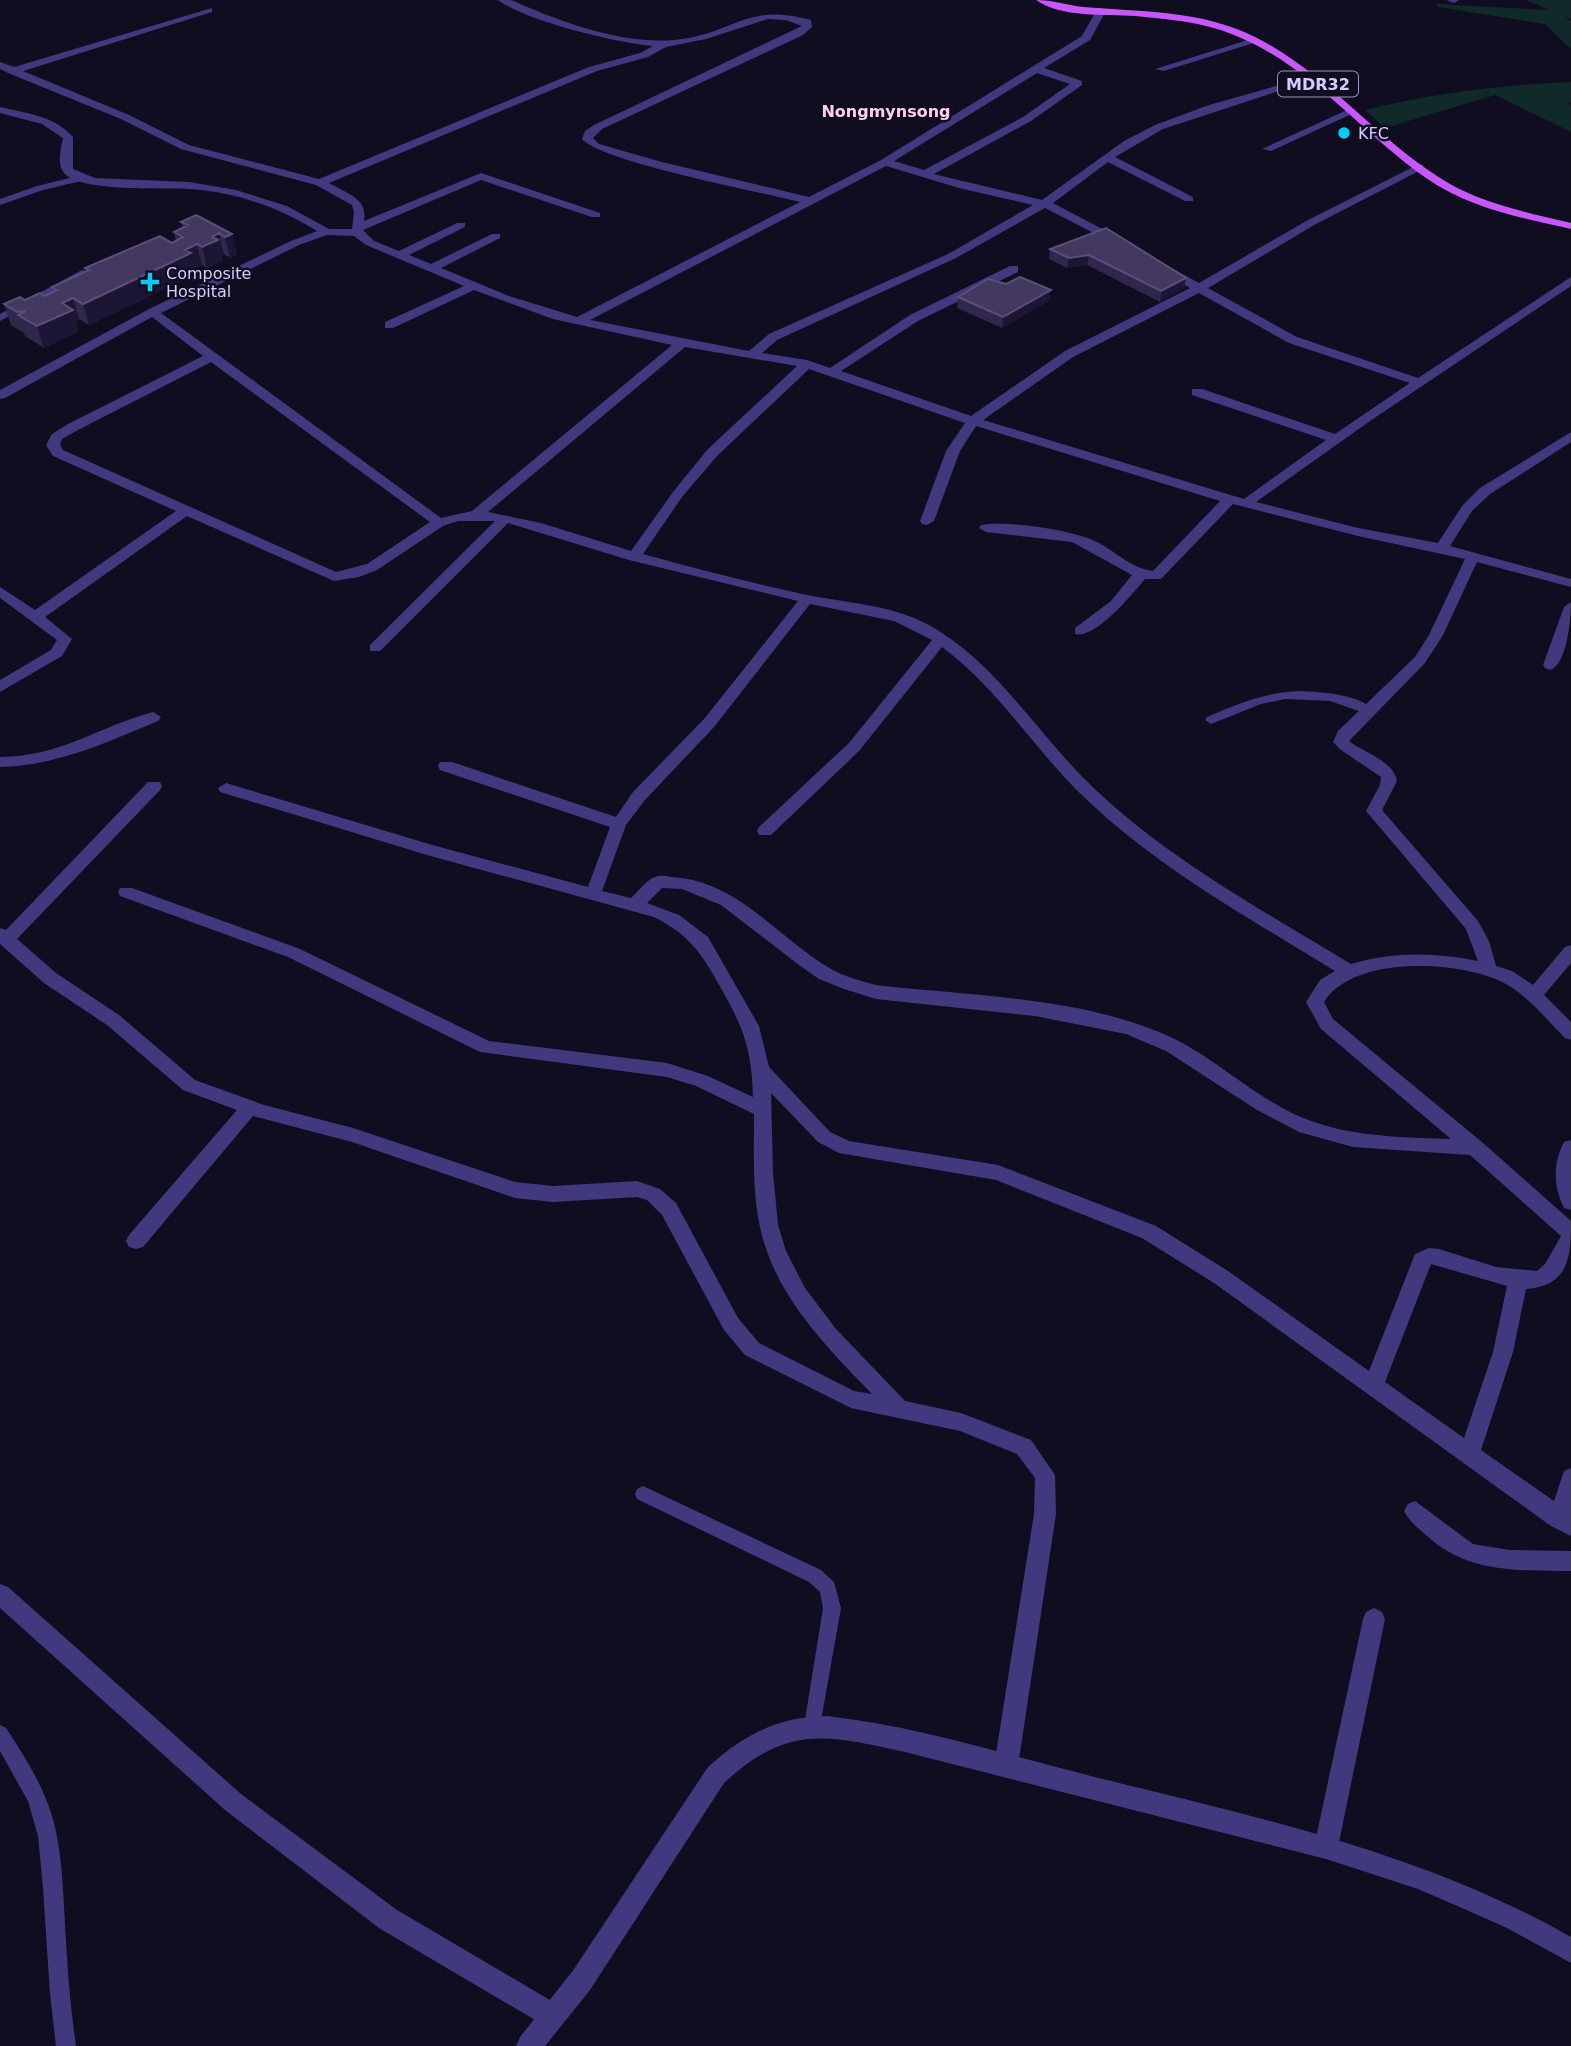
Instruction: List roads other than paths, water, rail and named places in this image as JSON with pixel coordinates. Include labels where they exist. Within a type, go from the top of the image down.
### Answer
[{"type":"main road","name":"MDR32","points":[[1041,0],[1061,7],[1192,20],[1255,41],[1311,77],[1445,186],[1494,208],[1571,226]]},
{"type":"street","points":[[503,0],[523,10],[595,30],[664,44]]},
{"type":"street","points":[[523,10],[540,0]]},
{"type":"street","points":[[320,183],[593,69],[644,55],[664,44],[691,38],[757,6],[772,4],[794,6],[807,22],[807,27],[598,127],[589,133],[587,139],[595,146],[659,165],[807,200]]},
{"type":"street","points":[[6,68],[209,10]]},
{"type":"street","points":[[579,321],[807,200],[885,162],[1086,38],[1101,11]]},
{"type":"street","points":[[1160,69],[1255,41]]},
{"type":"street","points":[[6,68],[125,117],[207,155],[320,183],[357,204],[360,212],[357,230]]},
{"type":"street","points":[[925,174],[1027,119],[1078,83],[1035,69]]},
{"type":"street","points":[[754,353],[773,337],[952,256],[1045,204],[1108,158],[1160,127],[1213,107],[1311,77]]},
{"type":"street","points":[[0,110],[46,121],[63,131],[68,137],[65,166],[69,173],[82,178],[116,183],[202,187],[259,198],[299,213],[326,232]]},
{"type":"street","points":[[1267,149],[1351,112]]},
{"type":"street","points":[[1108,158],[1189,199]]},
{"type":"street","points":[[885,162],[1011,198],[1045,204],[1073,215],[1130,249]]},
{"type":"street","points":[[927,522],[953,451],[973,421],[1069,354],[1198,289],[1312,222],[1419,167]]},
{"type":"street","points":[[0,395],[153,312],[295,243],[326,232],[357,230],[371,225],[481,176],[596,215]]},
{"type":"street","points":[[399,255],[461,225]]},
{"type":"street","points":[[357,230],[370,243],[430,269],[579,321],[807,364],[973,421],[1229,500],[1357,532],[1442,548],[1571,583]]},
{"type":"street","points":[[430,269],[496,236]]},
{"type":"street","points":[[1153,262],[1293,340],[1422,383]]},
{"type":"street","points":[[833,372],[914,318],[1014,269]]},
{"type":"street","points":[[1245,504],[1334,438],[1422,383],[1571,281]]},
{"type":"street","points":[[389,325],[474,286]]},
{"type":"street","points":[[153,312],[211,358],[343,448],[438,522]]},
{"type":"street","points":[[476,514],[683,342]]},
{"type":"street","points":[[211,358],[72,427],[57,437],[53,445],[58,453],[184,512],[334,577],[350,577],[368,570],[438,522],[476,514],[505,519],[634,556],[807,599],[894,616],[925,629],[970,662],[1012,705],[1055,760],[1133,832],[1176,864],[1350,972]]},
{"type":"street","points":[[634,556],[685,485],[714,451],[807,364]]},
{"type":"street","points":[[1197,392],[1334,438]]},
{"type":"street","points":[[1442,548],[1467,509],[1485,491],[1571,436]]},
{"type":"street","points":[[986,528],[1068,537],[1088,543],[1141,574],[1156,576],[1229,500]]},
{"type":"street","points":[[35,617],[184,512]]},
{"type":"street","points":[[375,648],[505,519]]},
{"type":"street","points":[[1473,556],[1436,635],[1420,660],[1343,735],[1341,742],[1348,750],[1387,770],[1390,777],[1388,786],[1374,811],[1472,925],[1481,941],[1489,970]]},
{"type":"street","points":[[1080,631],[1110,610],[1141,574]]},
{"type":"street","points":[[0,591],[65,639],[64,645],[57,653],[0,687]]},
{"type":"street","points":[[593,894],[619,824],[639,796],[724,705],[807,599]]},
{"type":"street","points":[[1550,665],[1571,607]]},
{"type":"street","points":[[765,831],[854,747],[940,640]]},
{"type":"street","points":[[0,762],[20,763],[54,756],[153,717]]},
{"type":"street","points":[[446,766],[619,824]]},
{"type":"street","points":[[154,786],[3,937],[50,978],[113,1020],[190,1085],[250,1107],[353,1135],[515,1190],[553,1194],[637,1189],[653,1194],[669,1209],[731,1324],[752,1349],[851,1399],[961,1422],[1024,1447],[1045,1475],[1045,1514],[1006,1766]]},
{"type":"street","points":[[226,788],[427,849],[659,912],[689,927],[713,953],[755,1037],[760,1069],[764,1201],[776,1251],[795,1294],[899,1409]]},
{"type":"street","points":[[635,905],[658,882],[681,880],[704,888],[730,903],[825,974],[848,984],[876,992],[1063,1014],[1127,1028],[1164,1041],[1201,1060],[1283,1117],[1319,1132],[1354,1139],[1475,1148]]},
{"type":"street","points":[[126,892],[294,953],[486,1047],[667,1070],[702,1081],[761,1109]]},
{"type":"street","points":[[1533,997],[1571,951]]},
{"type":"street","points":[[1374,1385],[1422,1260],[1429,1256],[1439,1257],[1518,1281],[1536,1281],[1548,1275],[1571,1235],[1475,1148],[1327,1024],[1315,1002],[1319,988],[1334,976],[1388,962],[1455,962],[1489,970],[1520,984],[1571,1033]]},
{"type":"street","points":[[760,1069],[824,1137],[846,1148],[998,1173],[1149,1232],[1221,1277],[1470,1452],[1565,1523],[1571,1478]]},
{"type":"street","points":[[136,1241],[250,1107]]},
{"type":"street","points":[[1571,1147],[1566,1157],[1564,1177],[1571,1202]]},
{"type":"street","points":[[1470,1452],[1503,1352],[1518,1281]]},
{"type":"street","points":[[1415,1511],[1443,1537],[1471,1554],[1506,1560],[1571,1561]]},
{"type":"street","points":[[0,1594],[233,1802],[388,1919],[551,2015]]},
{"type":"street","points":[[1325,1847],[1374,1619]]},
{"type":"street","points":[[528,2046],[581,1982],[716,1775],[732,1758],[755,1742],[782,1730],[813,1726],[839,1727],[1006,1766],[1325,1847],[1419,1877],[1514,1918],[1571,1951]]},
{"type":"lane","points":[[0,202],[40,187],[82,178]]},
{"type":"lane","points":[[0,318],[85,272]]},
{"type":"lane","points":[[1211,720],[1256,701],[1281,696],[1335,698],[1370,711]]},
{"type":"lane","points":[[643,1494],[815,1576],[828,1588],[832,1608],[813,1726]]},
{"type":"lane","points":[[0,1734],[30,1782],[47,1834],[61,2014],[66,2046]]},
{"type":"place","name":"KFC","points":[[1344,133]]},
{"type":"place","name":"Composite Hospital","points":[[150,282]]},
{"type":"district","name":"Nongmynsong","points":[[886,111]]}]
